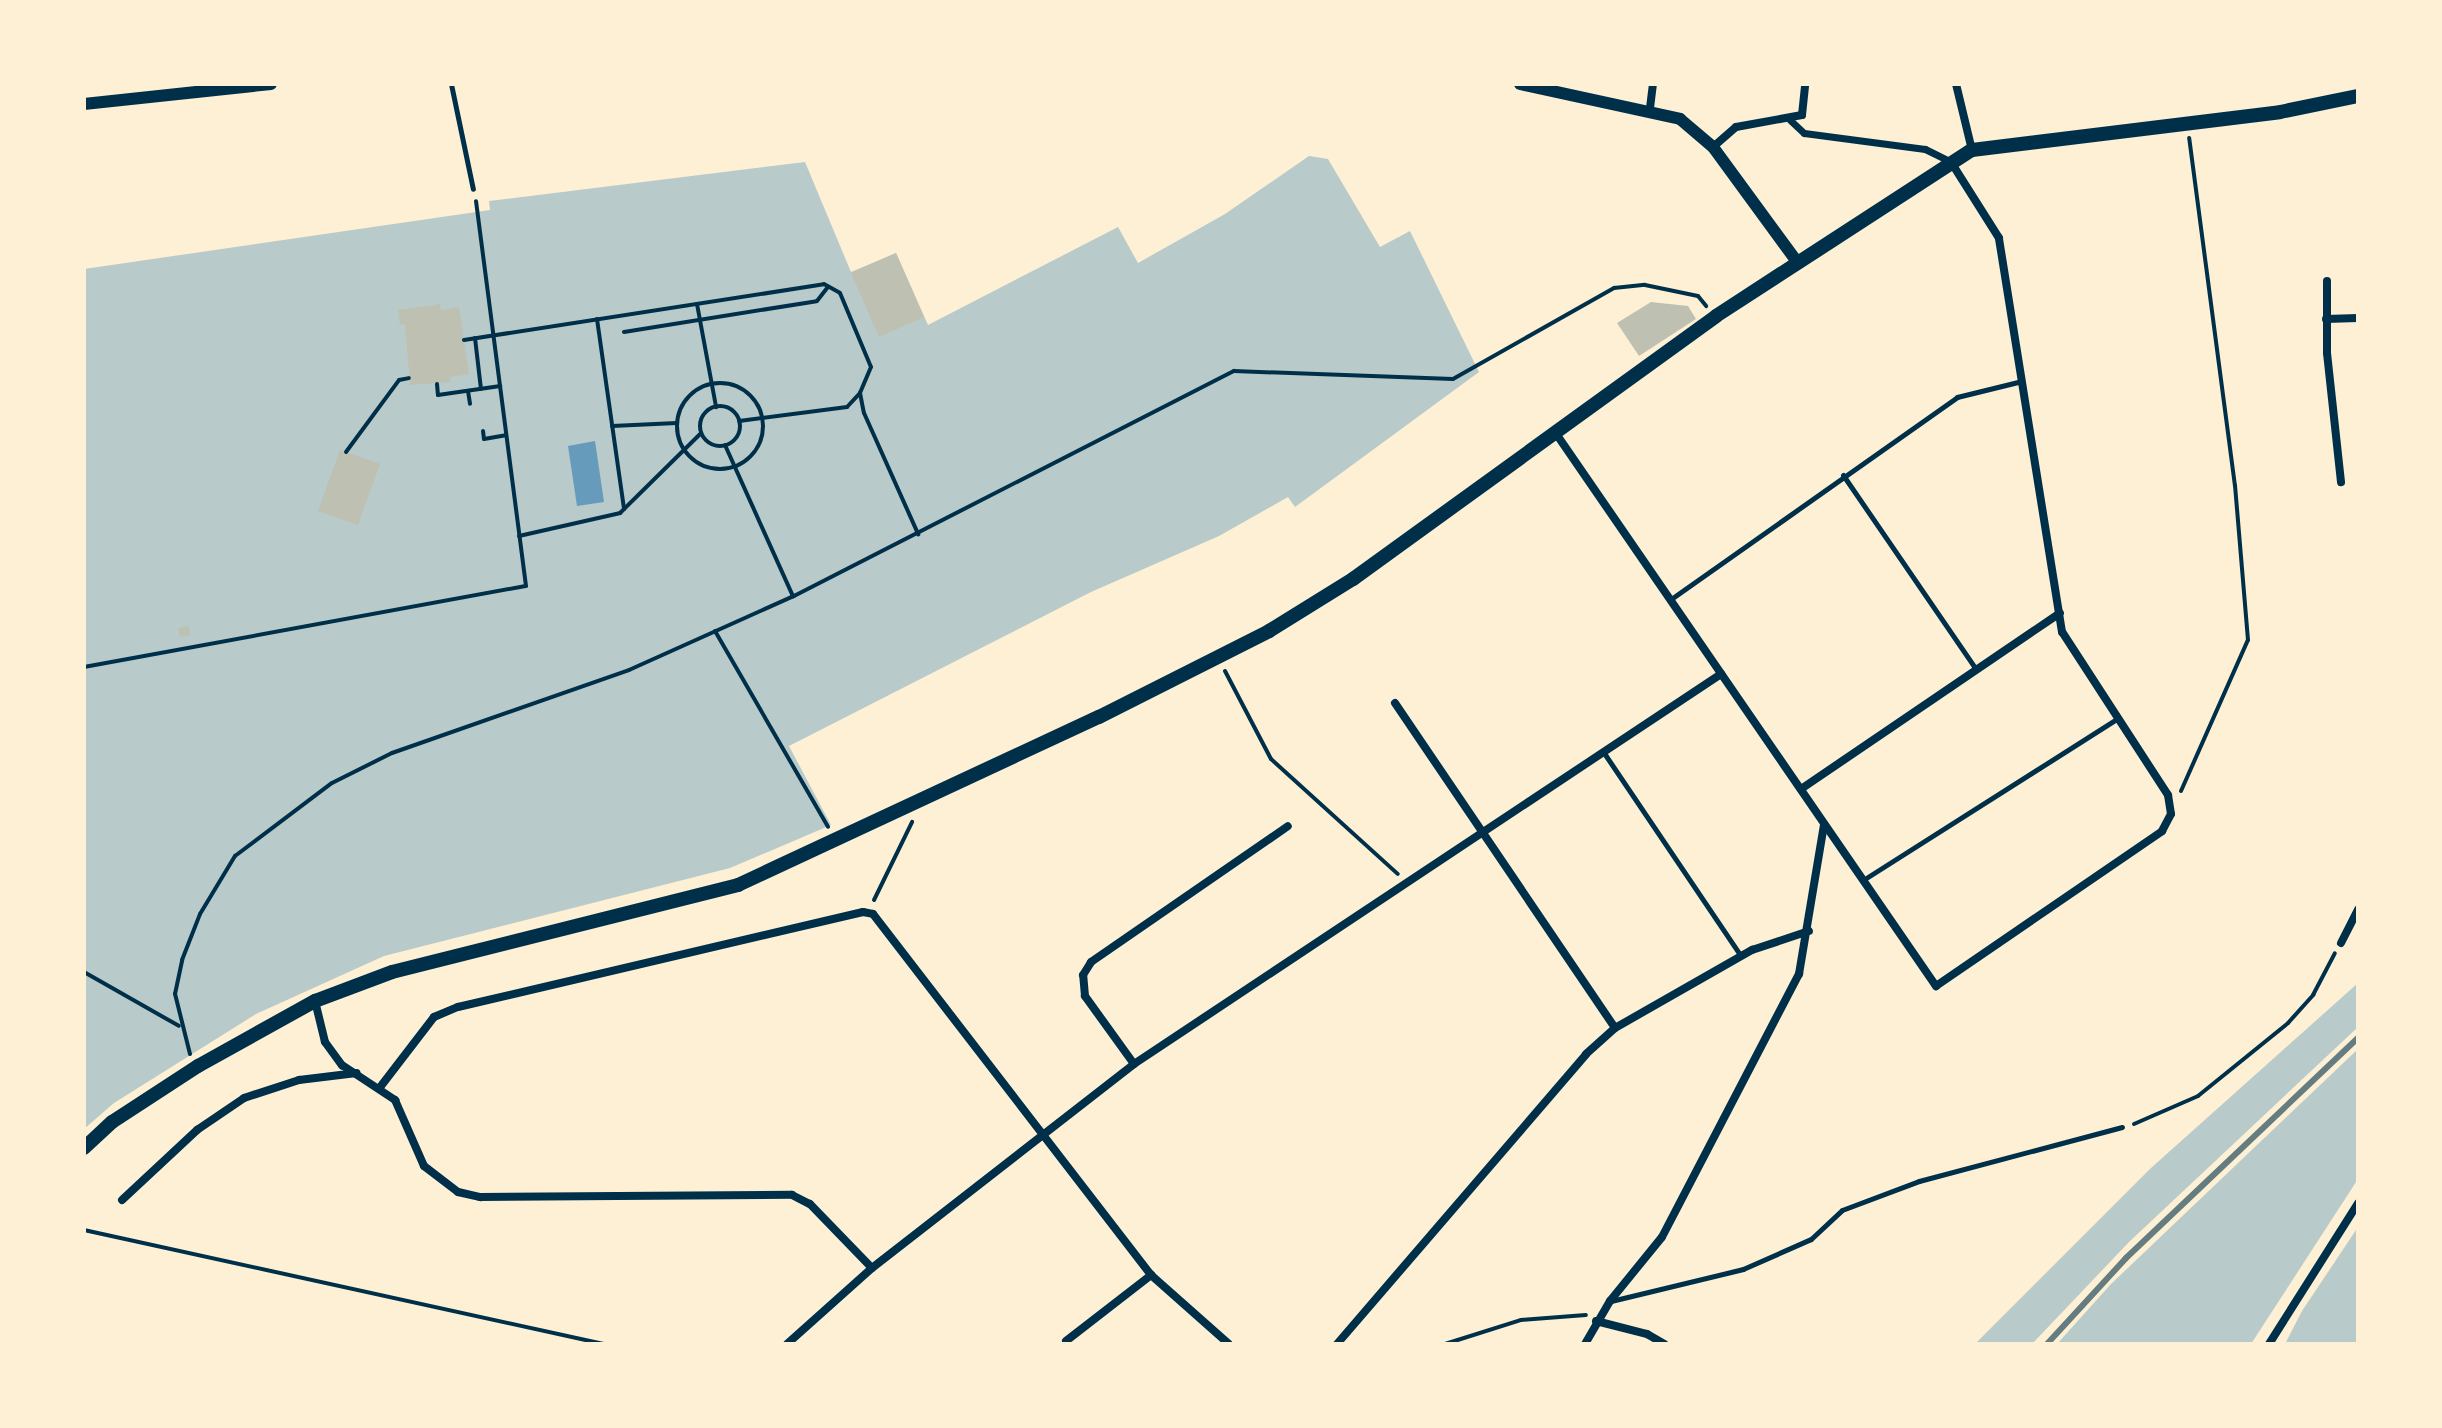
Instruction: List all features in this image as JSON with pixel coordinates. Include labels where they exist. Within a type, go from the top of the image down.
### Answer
[{"type":"main road","points":[[84,1148],[112,1122],[198,1066],[315,1001],[392,972],[738,885],[925,800],[1218,657],[1353,579],[1557,435],[1716,316],[1950,161],[1972,150],[2187,123],[2358,96]]},
{"type":"street","points":[[84,104],[271,84]]},
{"type":"street","points":[[1520,84],[1650,108],[1680,119],[1713,147],[1798,263]]},
{"type":"street","points":[[1650,108],[1653,84]]},
{"type":"street","points":[[1713,147],[1736,127],[1790,120],[1802,115],[1805,84]]},
{"type":"street","points":[[1956,84],[1972,150]]},
{"type":"street","points":[[1557,435],[1936,986],[2162,831],[2171,814],[2168,795],[2070,650],[2060,613],[1999,238],[1950,161],[1925,149],[1804,133],[1790,120]]},
{"type":"street","points":[[2327,281],[2326,319],[2341,482]]},
{"type":"street","points":[[2326,319],[2358,318]]},
{"type":"street","points":[[1801,789],[2060,613]]},
{"type":"street","points":[[787,1344],[872,1268],[1041,1132],[1134,1064],[1721,674]]},
{"type":"street","points":[[1395,703],[1615,1028]]},
{"type":"street","points":[[1585,1344],[1610,1301],[1662,1237],[1711,1149],[1799,974],[1809,931],[1825,824]]},
{"type":"street","points":[[1134,1064],[1085,996],[1083,975],[1091,962],[1288,826]]},
{"type":"street","points":[[2341,943],[2358,909]]},
{"type":"street","points":[[381,1086],[434,1017],[458,1007],[863,912],[873,914],[1151,1275],[1229,1344]]},
{"type":"street","points":[[1337,1344],[1586,1054],[1615,1028],[1741,956],[1799,930],[1809,931]]},
{"type":"street","points":[[315,1001],[325,1042],[342,1065],[381,1086],[395,1100],[424,1166],[458,1192],[480,1197],[792,1195],[810,1204],[872,1268]]},
{"type":"street","points":[[122,1200],[197,1130],[244,1098],[299,1080],[357,1073]]},
{"type":"street","points":[[2269,1344],[2358,1203]]},
{"type":"street","points":[[1066,1341],[1151,1275]]},
{"type":"street","points":[[1596,1321],[1647,1334],[1664,1344]]},
{"type":"lane","points":[[451,84],[473,189]]},
{"type":"lane","points":[[1670,600],[1957,397],[2024,381]]},
{"type":"lane","points":[[1843,475],[1977,670]]},
{"type":"lane","points":[[1863,880],[2117,719]]},
{"type":"lane","points":[[1604,753],[1741,956]]},
{"type":"lane","points":[[1610,1301],[1743,1269],[1811,1239],[1842,1210],[1904,1186],[2122,1127]]},
{"type":"path","points":[[2171,814],[2248,640],[2235,486],[2187,123]]},
{"type":"path","points":[[84,667],[526,586],[473,189]]},
{"type":"path","points":[[198,1066],[180,1027],[175,994],[200,914],[235,856],[264,829],[332,783],[392,753],[629,670],[794,596],[1234,371],[1453,379],[1597,296],[1645,285],[1698,296],[1716,316]]},
{"type":"path","points":[[624,332],[817,301],[829,286]]},
{"type":"path","points":[[464,340],[829,286],[840,293],[871,367],[860,393],[847,407],[739,421]]},
{"type":"path","points":[[697,304],[716,407]]},
{"type":"path","points":[[597,319],[624,509]]},
{"type":"path","points":[[475,338],[481,389]]},
{"type":"path","points":[[346,452],[399,380],[409,378]]},
{"type":"path","points":[[711,383],[739,386],[750,394],[763,418],[755,453],[735,467],[706,467],[683,450],[677,423],[687,397],[711,383]]},
{"type":"path","points":[[437,384],[438,395],[500,386]]},
{"type":"path","points":[[468,391],[470,404]]},
{"type":"path","points":[[860,393],[918,534]]},
{"type":"path","points":[[519,536],[624,509],[701,433],[704,413],[716,407],[733,411],[739,421],[737,436],[725,445],[713,445],[701,433]]},
{"type":"path","points":[[612,426],[677,423]]},
{"type":"path","points":[[483,431],[484,439],[506,435]]},
{"type":"path","points":[[725,445],[794,596]]},
{"type":"path","points":[[715,631],[836,841]]},
{"type":"path","points":[[1218,657],[1271,759],[1406,881]]},
{"type":"path","points":[[873,914],[875,889],[925,800]]},
{"type":"path","points":[[2122,1127],[2150,1121],[2198,1096],[2288,1023],[2313,995],[2341,943]]},
{"type":"path","points":[[84,972],[180,1027]]},
{"type":"path","points":[[84,1230],[604,1344]]},
{"type":"path","points":[[1445,1344],[1521,1320],[1584,1314],[1596,1321]]},
{"type":"shaded area","points":[[1309,156],[1328,159],[1380,247],[1410,231],[1479,372],[1295,507],[1288,497],[1219,536],[1091,592],[789,746],[831,825],[730,868],[384,956],[256,1014],[114,1103],[84,1129],[84,269],[490,210],[489,201],[805,162],[851,272],[896,253],[928,325],[1118,227],[1138,263],[1225,214]]},
{"type":"shaded area","points":[[2358,983],[2358,1027],[2129,1242],[2032,1344],[1975,1344],[2151,1168]]},
{"type":"shaded area","points":[[2358,1049],[2358,1179],[2251,1344],[2057,1344],[2111,1284]]},
{"type":"shaded area","points":[[2358,1227],[2358,1344],[2285,1344],[2302,1311]]},
{"type":"water","points":[[595,441],[604,502],[577,506],[568,446]]},
{"type":"building","points":[[896,253],[924,317],[879,337],[851,273]]},
{"type":"building","points":[[1651,302],[1688,306],[1696,319],[1639,356],[1617,323]]},
{"type":"building","points":[[440,304],[441,310],[459,307],[469,374],[450,377],[451,382],[410,385],[405,324],[400,325],[398,310]]},
{"type":"building","points":[[340,450],[380,464],[358,525],[318,511]]},
{"type":"building","points":[[189,626],[190,635],[180,637],[178,628]]},
{"type":"railway","points":[[2047,1344],[2126,1258],[2358,1038]]}]
